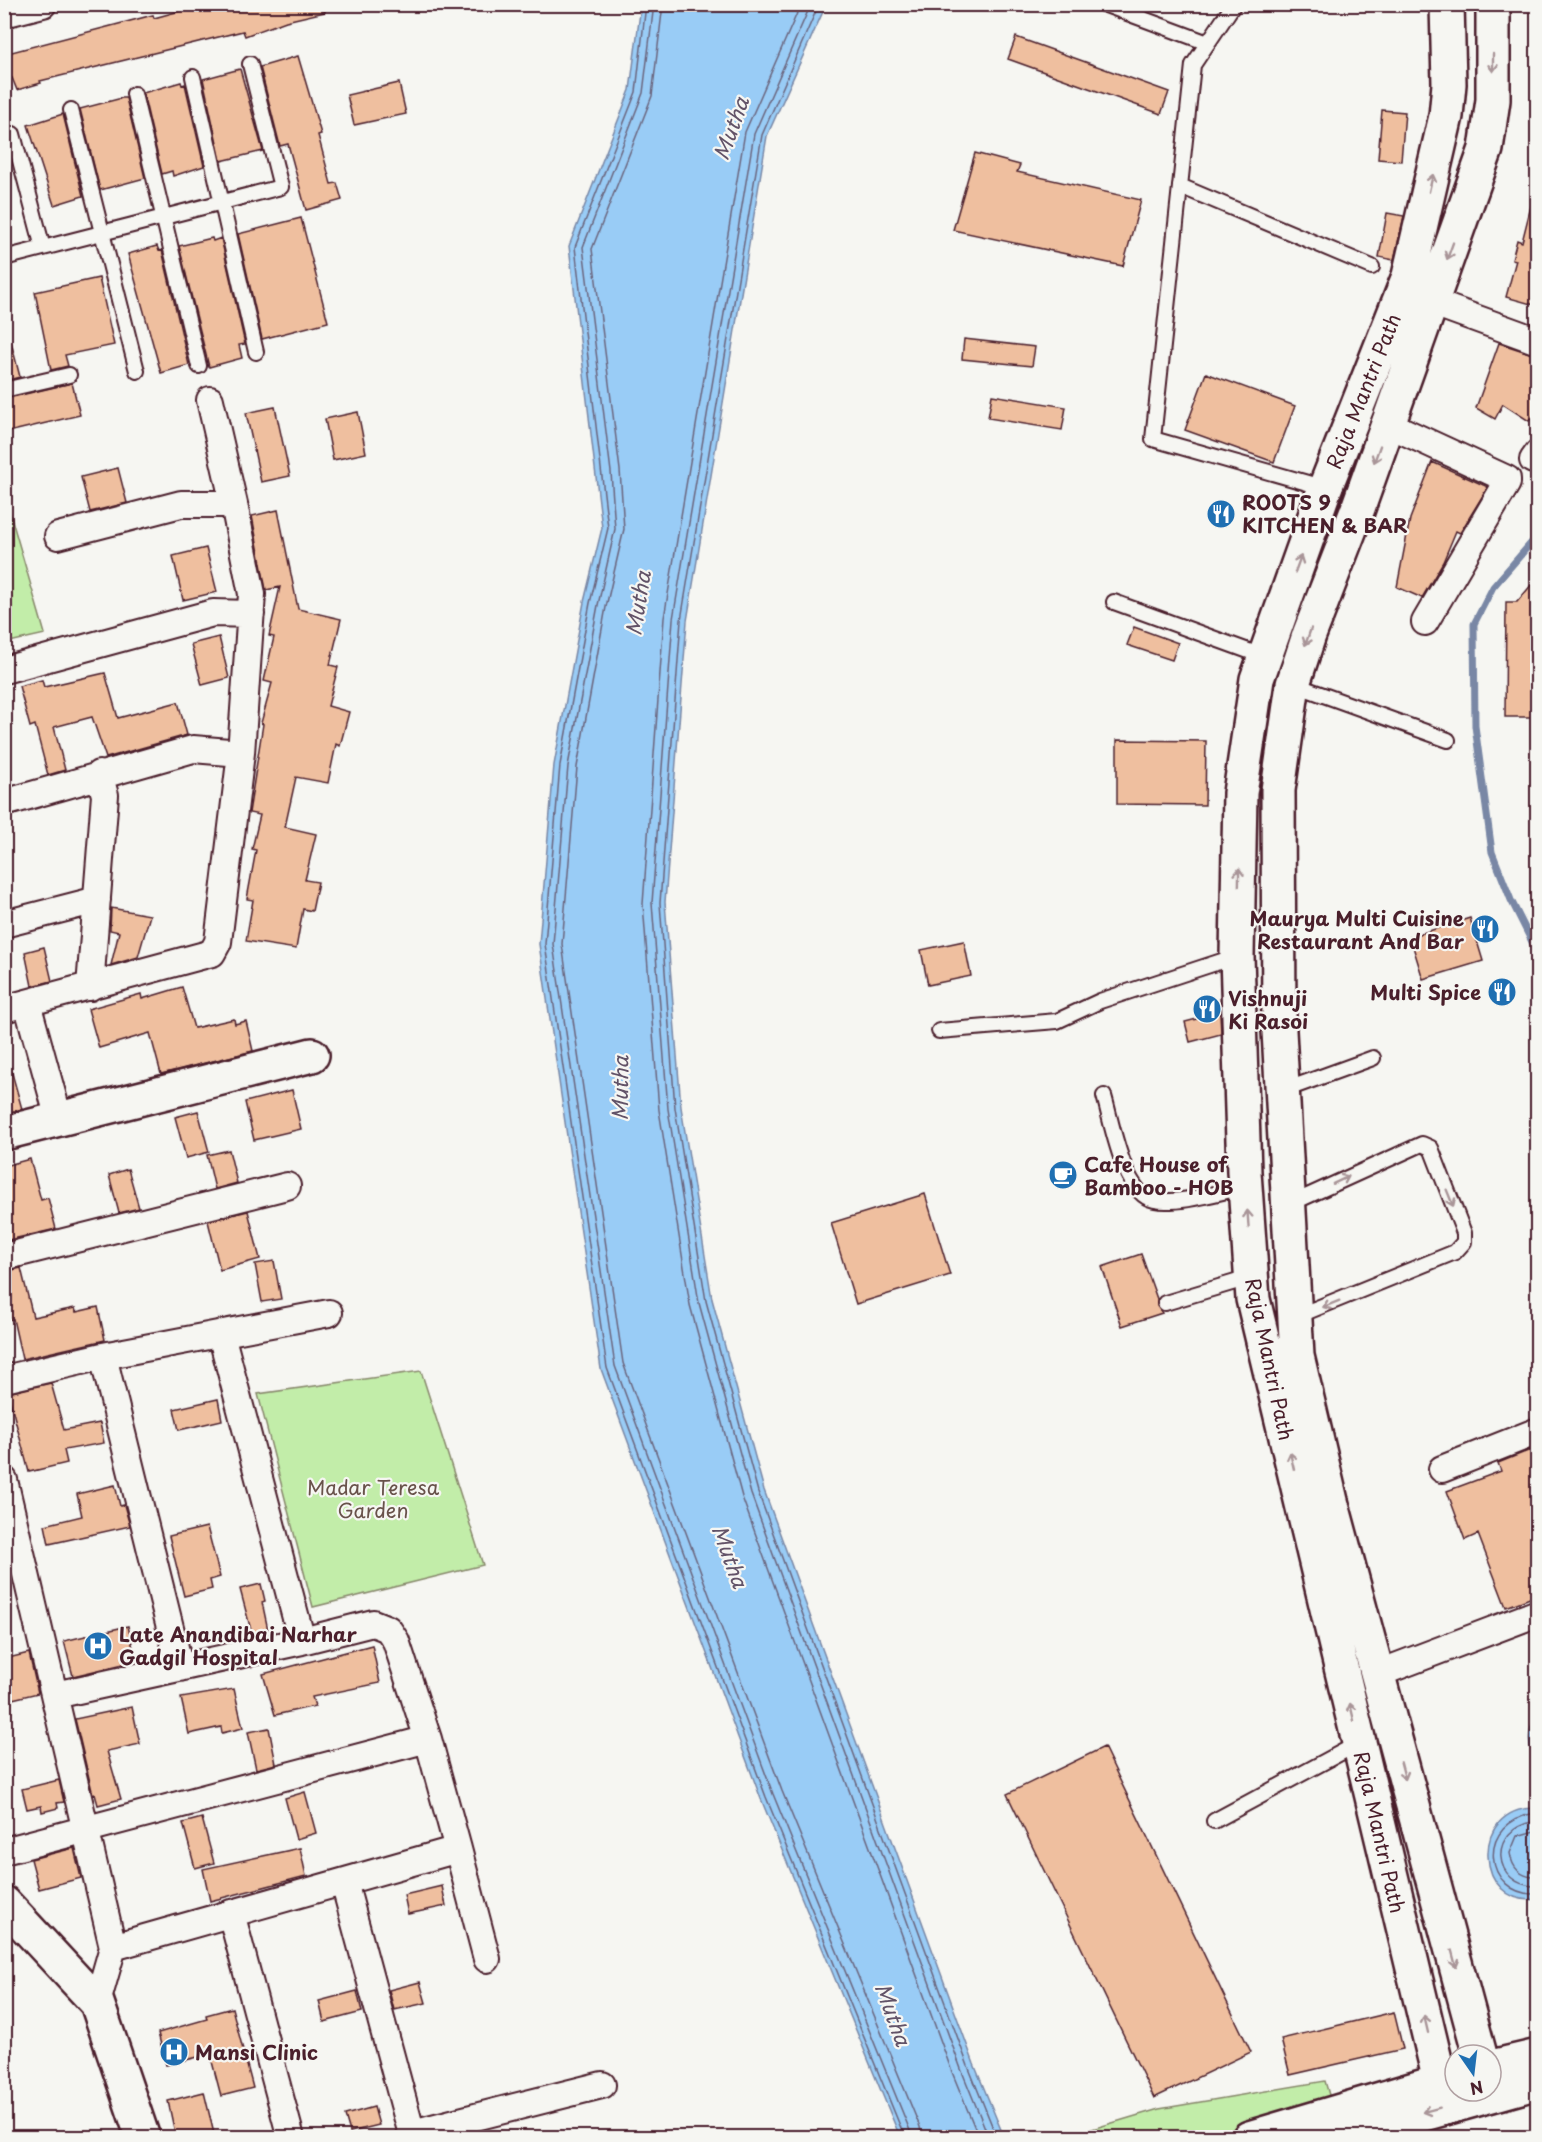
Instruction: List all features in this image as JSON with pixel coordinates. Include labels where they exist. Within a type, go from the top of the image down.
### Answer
[{"type":"main road","name":"Raja Mantri Path","points":[[1447,4],[1449,84],[1446,116],[1409,276],[1325,488],[1257,679],[1240,793],[1238,956],[1245,1187],[1253,1299],[1317,1505],[1377,1674],[1477,2043]]},
{"type":"main road","name":"Raja Mantri Path","points":[[1443,2064],[1359,1743],[1317,1505],[1297,1356],[1279,1019],[1278,790],[1293,684],[1308,635],[1388,424],[1486,149],[1493,100],[1493,4]]},
{"type":"main road","points":[[4,1133],[312,1054]]},
{"type":"main road","points":[[4,1903],[97,2003],[143,2138]]},
{"type":"main road","points":[[1503,2068],[1531,2070]]},
{"type":"main road","points":[[1338,2138],[1531,2070]]},
{"type":"main road","points":[[1249,2138],[1443,2080]]},
{"type":"street","points":[[4,14],[43,4]]},
{"type":"street","points":[[1431,302],[1538,341]]},
{"type":"street","points":[[59,1119],[16,1006],[212,953],[218,942],[240,753],[252,594],[210,400]]},
{"type":"street","points":[[1388,424],[1507,478],[1507,483],[1425,622]]},
{"type":"street","points":[[58,536],[181,504],[234,504]]},
{"type":"street","points":[[4,670],[213,613],[251,614]]},
{"type":"street","points":[[4,803],[193,749],[240,753]]},
{"type":"street","points":[[90,987],[105,795],[99,774]]},
{"type":"street","points":[[4,924],[97,900]]},
{"type":"street","points":[[4,1257],[287,1186]]},
{"type":"street","points":[[4,1379],[103,1356],[330,1313]]},
{"type":"street","points":[[221,1334],[302,1641]]},
{"type":"street","points":[[103,1356],[180,1668]]},
{"type":"street","points":[[1442,1468],[1538,1431]]},
{"type":"street","points":[[4,1480],[13,1554],[55,1695],[113,1947],[97,2003]]},
{"type":"street","points":[[1377,1674],[1538,1613]]},
{"type":"street","points":[[55,1695],[302,1641],[373,1623],[388,1629],[396,1641],[428,1739],[487,1959]]},
{"type":"street","points":[[4,1851],[428,1739]]},
{"type":"street","points":[[113,1947],[458,1849]]},
{"type":"street","points":[[344,1882],[412,2135],[602,2085]]},
{"type":"street","points":[[231,1913],[291,2138]]},
{"type":"lane","points":[[1103,4],[1208,43]]},
{"type":"lane","points":[[1234,4],[1193,65],[1153,439],[1325,488]]},
{"type":"lane","points":[[4,258],[281,187],[250,64]]},
{"type":"lane","points":[[193,77],[256,352]]},
{"type":"lane","points":[[134,94],[199,366]]},
{"type":"lane","points":[[71,110],[104,233],[137,371]]},
{"type":"lane","points":[[13,134],[43,248]]},
{"type":"lane","points":[[1180,186],[1372,267]]},
{"type":"lane","points":[[4,390],[69,375]]},
{"type":"lane","points":[[1114,602],[1265,657]]},
{"type":"lane","points":[[1293,684],[1448,741]]},
{"type":"lane","points":[[939,1030],[1057,1022],[1100,1001],[1238,956]]},
{"type":"lane","points":[[1282,1091],[1373,1058]]},
{"type":"lane","points":[[1104,1096],[1127,1177],[1139,1192],[1152,1200],[1167,1200],[1245,1187]]},
{"type":"lane","points":[[1288,1205],[1422,1144],[1431,1148],[1464,1233],[1464,1242],[1455,1252],[1295,1317]]},
{"type":"lane","points":[[1165,1303],[1252,1277]]},
{"type":"lane","points":[[1214,1821],[1359,1743]]},
{"type":"green space","points":[[5,496],[45,634],[4,643]]},
{"type":"green space","name":"Madar Teresa Garden","points":[[421,1371],[483,1565],[313,1607],[258,1394]]},
{"type":"green space","points":[[1325,2081],[1341,2137],[1062,2138],[1159,2109]]},
{"type":"water","name":"Mutha","points":[[641,5],[826,5],[767,136],[687,621],[665,902],[681,1107],[712,1299],[764,1490],[974,2064],[1004,2137],[900,2137],[761,1799],[601,1369],[539,944],[554,765],[584,602],[602,528],[569,246],[630,90]]},
{"type":"water","points":[[1537,1714],[1537,1763],[1531,1751],[1530,1732]]},
{"type":"water","points":[[1538,1808],[1537,1899],[1517,1898],[1501,1889],[1492,1874],[1488,1856],[1490,1838],[1499,1822],[1515,1811]]},
{"type":"building","points":[[205,4],[324,4],[325,12],[286,21],[245,36],[243,31],[40,81],[41,83],[17,90],[12,78],[4,80],[4,54],[153,15],[154,18]]},
{"type":"building","points":[[1016,37],[1169,92],[1161,114],[1008,59]]},
{"type":"building","points":[[298,56],[321,134],[318,135],[331,184],[337,183],[342,200],[306,210],[288,144],[280,146],[260,67]]},
{"type":"building","points":[[240,69],[263,151],[221,161],[203,79]]},
{"type":"building","points":[[181,82],[182,85],[185,84],[204,166],[173,176],[172,171],[162,174],[143,93]]},
{"type":"building","points":[[399,83],[406,114],[354,125],[347,95]]},
{"type":"building","points":[[126,98],[145,178],[100,190],[80,109]]},
{"type":"building","points":[[1382,110],[1405,112],[1401,161],[1378,159]]},
{"type":"building","points":[[63,114],[83,196],[54,205],[28,125]]},
{"type":"building","points":[[975,153],[1020,165],[1017,172],[1141,200],[1123,266],[953,230]]},
{"type":"building","points":[[1531,206],[1538,207],[1538,306],[1506,297],[1516,260],[1512,259],[1517,240],[1522,242]]},
{"type":"building","points":[[1387,213],[1404,216],[1394,260],[1379,257]]},
{"type":"building","points":[[301,218],[328,322],[262,339],[238,234]]},
{"type":"building","points":[[212,238],[213,241],[221,238],[245,344],[239,345],[242,358],[209,367],[179,246]]},
{"type":"building","points":[[157,246],[159,251],[162,250],[189,365],[161,373],[128,254]]},
{"type":"building","points":[[99,278],[114,345],[65,355],[68,366],[51,370],[35,292]]},
{"type":"building","points":[[964,339],[1035,347],[1032,366],[962,359]]},
{"type":"building","points":[[11,342],[20,377],[4,381],[4,343]]},
{"type":"building","points":[[1499,343],[1538,356],[1538,409],[1529,421],[1503,404],[1495,419],[1476,408]]},
{"type":"building","points":[[1206,373],[1295,406],[1274,462],[1185,430]]},
{"type":"building","points":[[72,383],[80,415],[4,433],[4,399]]},
{"type":"building","points":[[992,395],[1066,407],[1062,430],[988,418]]},
{"type":"building","points":[[275,407],[290,476],[261,482],[246,413]]},
{"type":"building","points":[[358,412],[366,453],[333,460],[325,419]]},
{"type":"building","points":[[1432,462],[1488,487],[1460,533],[1456,531],[1443,562],[1422,598],[1397,587],[1410,519]]},
{"type":"building","points":[[118,468],[127,503],[90,512],[81,477]]},
{"type":"building","points":[[278,510],[298,609],[341,619],[330,665],[338,667],[328,706],[349,712],[340,746],[336,744],[328,783],[296,777],[285,827],[316,834],[305,880],[318,882],[312,911],[303,909],[296,949],[246,941],[253,900],[247,899],[256,850],[252,849],[260,815],[249,813],[263,724],[261,723],[272,683],[264,681],[274,637],[269,636],[280,587],[266,590],[252,516]]},
{"type":"building","points":[[206,548],[217,592],[183,600],[173,556]]},
{"type":"building","points":[[1538,577],[1538,717],[1505,717],[1506,602],[1517,602]]},
{"type":"building","points":[[1134,627],[1178,643],[1172,660],[1127,645]]},
{"type":"building","points":[[219,637],[229,678],[202,685],[191,644]]},
{"type":"building","points":[[105,673],[118,718],[178,702],[187,735],[106,758],[92,717],[54,727],[65,770],[48,775],[35,725],[30,727],[19,686],[42,680],[44,687]]},
{"type":"building","points":[[1117,740],[1206,741],[1205,805],[1117,804]]},
{"type":"building","points":[[111,908],[150,915],[138,957],[111,965],[119,932],[110,930]]},
{"type":"building","points":[[1470,918],[1483,961],[1423,979],[1410,937]]},
{"type":"building","points":[[964,941],[971,976],[928,985],[921,950]]},
{"type":"building","points":[[44,947],[52,981],[32,986],[25,952]]},
{"type":"building","points":[[182,987],[194,1028],[234,1019],[235,1024],[246,1021],[253,1051],[161,1074],[150,1033],[99,1048],[88,1009],[141,994],[142,999]]},
{"type":"building","points":[[1220,1013],[1221,1034],[1190,1042],[1185,1022]]},
{"type":"building","points":[[4,1066],[10,1066],[22,1109],[4,1114]]},
{"type":"building","points":[[292,1090],[301,1129],[254,1140],[245,1102]]},
{"type":"building","points":[[198,1111],[209,1152],[186,1158],[175,1117]]},
{"type":"building","points":[[229,1150],[237,1183],[215,1189],[207,1155]]},
{"type":"building","points":[[30,1159],[41,1200],[48,1198],[56,1229],[4,1241],[4,1166]]},
{"type":"building","points":[[128,1169],[139,1208],[119,1213],[109,1175]]},
{"type":"building","points":[[925,1194],[950,1275],[856,1304],[831,1223]]},
{"type":"building","points":[[248,1211],[260,1259],[220,1270],[208,1221]]},
{"type":"building","points":[[1141,1254],[1157,1299],[1157,1306],[1162,1313],[1122,1326],[1102,1267]]},
{"type":"building","points":[[274,1261],[281,1299],[262,1302],[255,1264]]},
{"type":"building","points":[[21,1268],[33,1317],[75,1308],[76,1312],[98,1307],[105,1340],[22,1359],[13,1319],[8,1320],[4,1305],[4,1272]]},
{"type":"building","points":[[51,1383],[64,1430],[100,1423],[104,1443],[64,1450],[67,1463],[29,1472],[8,1393]]},
{"type":"building","points":[[218,1399],[222,1420],[179,1430],[174,1409]]},
{"type":"building","points":[[1538,1447],[1538,1595],[1506,1607],[1478,1534],[1465,1540],[1447,1491],[1501,1471],[1498,1463]]},
{"type":"building","points":[[115,1485],[120,1506],[124,1505],[130,1526],[49,1544],[45,1525],[82,1516],[77,1494]]},
{"type":"building","points":[[207,1527],[220,1577],[210,1580],[212,1589],[184,1596],[169,1536]]},
{"type":"building","points":[[261,1584],[268,1630],[252,1634],[240,1589]]},
{"type":"building","points":[[128,1626],[136,1661],[73,1676],[64,1641]]},
{"type":"building","points":[[372,1645],[380,1683],[312,1697],[315,1706],[275,1715],[263,1674]]},
{"type":"building","points":[[29,1653],[38,1693],[4,1701],[4,1659]]},
{"type":"building","points":[[234,1689],[243,1728],[222,1733],[221,1727],[189,1734],[181,1698]]},
{"type":"building","points":[[132,1707],[140,1744],[107,1751],[121,1799],[98,1805],[95,1794],[93,1795],[75,1719]]},
{"type":"building","points":[[269,1728],[276,1764],[256,1769],[248,1732]]},
{"type":"building","points":[[1104,1747],[1251,2052],[1154,2098],[1007,1794]]},
{"type":"building","points":[[59,1780],[64,1802],[57,1803],[58,1808],[42,1812],[41,1806],[27,1809],[22,1789]]},
{"type":"building","points":[[305,1792],[316,1833],[296,1839],[285,1798]]},
{"type":"building","points":[[202,1818],[214,1863],[195,1868],[183,1823]]},
{"type":"building","points":[[74,1848],[81,1878],[39,1889],[31,1859]]},
{"type":"building","points":[[300,1848],[306,1876],[210,1901],[203,1869]]},
{"type":"building","points":[[442,1886],[446,1906],[408,1914],[404,1895]]},
{"type":"building","points":[[420,1982],[426,2003],[394,2010],[389,1990]]},
{"type":"building","points":[[357,1991],[362,2012],[324,2022],[319,2001]]},
{"type":"building","points":[[232,2008],[253,2088],[221,2096],[210,2054],[166,2065],[158,2033],[207,2019],[206,2015]]},
{"type":"building","points":[[1394,2012],[1403,2049],[1290,2075],[1281,2039]]},
{"type":"building","points":[[204,2092],[215,2138],[176,2138],[168,2101]]},
{"type":"building","points":[[374,2107],[379,2125],[350,2132],[345,2115]]},
{"type":"waterway","points":[[1538,535],[1493,587],[1474,624],[1475,726],[1492,852],[1511,900],[1538,954]]},
{"type":"place","name":"ROOTS 9 KITCHEN & BAR","points":[[1221,514]]},
{"type":"place","name":"Maurya Multi Cuisine Restaurant And Bar","points":[[1485,929]]},
{"type":"place","name":"Multi Spice","points":[[1502,992]]},
{"type":"place","name":"Vishnuji Ki Rasoi","points":[[1207,1009]]},
{"type":"place","name":"Cafe House of Bamboo - HOB","points":[[1063,1175]]},
{"type":"place","name":"Late Anandibai Narhar Gadgil Hospital","points":[[98,1646]]},
{"type":"place","name":"Mansi Clinic","points":[[174,2052]]}]
